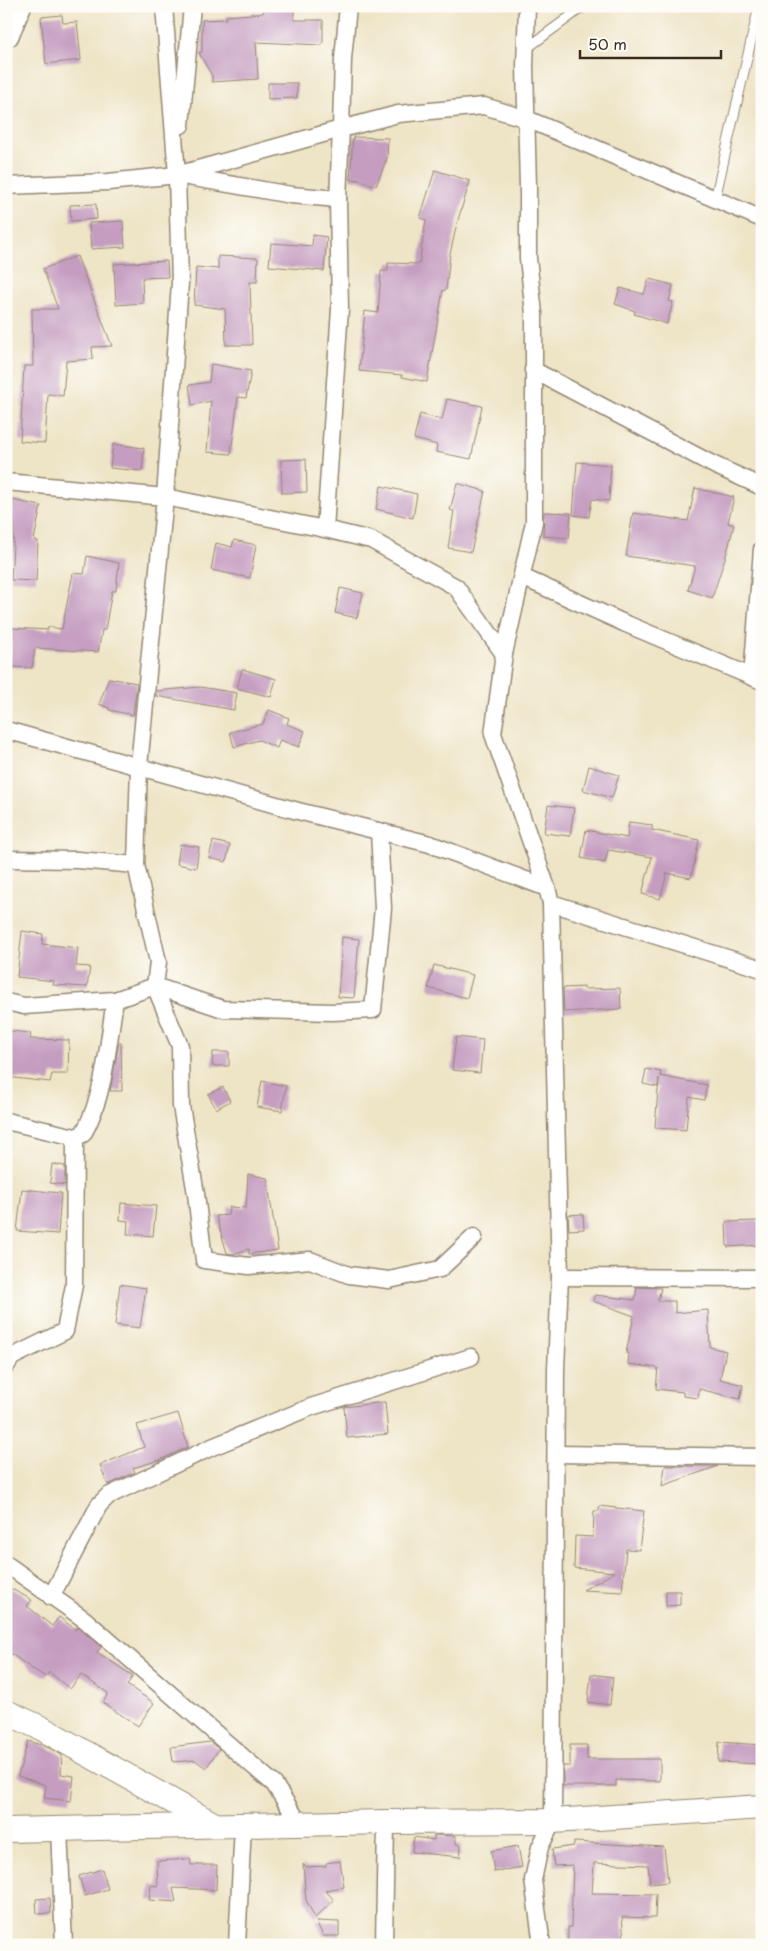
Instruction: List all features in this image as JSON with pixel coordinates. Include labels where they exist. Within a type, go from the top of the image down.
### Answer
[{"type":"main road","points":[[6,1712],[41,1728],[215,1826]]},
{"type":"main road","points":[[6,1830],[386,1822],[553,1821],[762,1807]]},
{"type":"street","points":[[6,40],[10,38],[23,6]]},
{"type":"street","points":[[164,6],[177,175],[180,282],[165,497],[139,766],[136,865],[158,962],[155,986],[180,1046],[181,1106],[196,1194],[204,1260],[249,1266],[310,1260],[349,1275],[388,1280],[440,1269],[474,1237]]},
{"type":"street","points":[[177,175],[192,6]]},
{"type":"street","points":[[324,529],[340,310],[338,199],[348,6]]},
{"type":"street","points":[[527,6],[528,258],[534,314],[534,522],[504,654],[493,734],[549,895],[560,1277],[556,1368],[553,1821],[540,1847],[533,1880],[542,1945]]},
{"type":"street","points":[[8,190],[177,175],[398,114],[484,106],[526,119],[762,219]]},
{"type":"street","points":[[177,175],[292,195],[338,199]]},
{"type":"street","points":[[534,370],[712,464],[762,487]]},
{"type":"street","points":[[6,482],[165,497],[371,540],[456,587],[504,654]]},
{"type":"street","points":[[522,577],[624,623],[757,679],[762,549]]},
{"type":"street","points":[[6,730],[298,811],[430,844],[549,895],[762,969]]},
{"type":"street","points":[[6,1002],[24,1006],[116,1000],[155,986],[224,1009],[333,1012],[374,1010],[383,908],[379,831]]},
{"type":"street","points":[[6,859],[78,860],[136,865]]},
{"type":"street","points":[[6,1121],[75,1137],[83,1134],[91,1121],[97,1103],[116,1000]]},
{"type":"street","points":[[6,1366],[12,1357],[66,1331],[74,1286],[75,1137]]},
{"type":"street","points":[[560,1277],[762,1278]]},
{"type":"street","points":[[51,1597],[99,1505],[108,1496],[212,1447],[311,1407],[472,1357]]},
{"type":"street","points":[[556,1454],[762,1457]]},
{"type":"street","points":[[6,1564],[84,1619],[274,1784],[300,1824]]},
{"type":"street","points":[[384,1945],[386,1822]]},
{"type":"street","points":[[237,1945],[243,1825]]},
{"type":"street","points":[[59,1829],[64,1945]]},
{"type":"lane","points":[[526,50],[584,6]]},
{"type":"lane","points":[[715,199],[759,6]]},
{"type":"building","points":[[264,6],[294,6],[294,20],[323,20],[323,42],[321,45],[256,42],[258,79],[212,82],[212,76],[199,53],[202,52],[202,20],[226,19],[226,16],[263,13]]},
{"type":"building","points":[[62,15],[63,23],[77,22],[81,60],[46,64],[41,17]]},
{"type":"building","points":[[268,83],[297,83],[297,98],[268,99]]},
{"type":"building","points":[[353,137],[388,138],[387,158],[376,186],[360,180],[350,179]]},
{"type":"building","points":[[435,170],[470,181],[450,254],[446,290],[443,290],[427,382],[402,377],[402,375],[359,371],[365,311],[378,313],[381,271],[388,271],[388,263],[419,264],[426,220],[420,218]]},
{"type":"building","points":[[96,204],[97,219],[71,221],[70,205]]},
{"type":"building","points":[[123,221],[125,247],[91,249],[89,223]]},
{"type":"building","points":[[313,235],[327,237],[324,271],[269,266],[271,243],[312,246]]},
{"type":"building","points":[[77,256],[112,346],[92,347],[93,359],[66,361],[63,396],[48,394],[45,443],[20,441],[24,366],[33,366],[32,309],[58,309],[43,269]]},
{"type":"building","points":[[218,256],[258,258],[257,282],[250,282],[252,345],[226,345],[225,309],[194,305],[196,267],[218,269]]},
{"type":"building","points":[[167,261],[168,277],[142,278],[143,303],[116,305],[114,264]]},
{"type":"building","points":[[649,279],[673,285],[669,301],[673,302],[667,324],[634,314],[635,311],[615,304],[620,288],[644,294]]},
{"type":"building","points":[[211,364],[251,371],[246,398],[238,397],[231,454],[207,452],[211,401],[192,405],[189,385],[209,382]]},
{"type":"building","points":[[447,399],[482,406],[471,459],[436,452],[437,445],[414,439],[420,414],[442,420]]},
{"type":"building","points":[[113,444],[144,448],[142,471],[110,468]]},
{"type":"building","points":[[306,459],[307,492],[282,493],[281,460]]},
{"type":"building","points":[[577,462],[611,465],[609,501],[592,499],[589,517],[573,515]]},
{"type":"building","points":[[457,483],[485,491],[471,552],[448,548],[454,511],[450,510]]},
{"type":"building","points":[[381,486],[417,494],[413,518],[376,509]]},
{"type":"building","points":[[695,488],[734,497],[728,523],[734,525],[712,598],[688,590],[695,566],[626,556],[633,513],[688,521]]},
{"type":"building","points":[[13,500],[41,506],[34,540],[38,541],[36,581],[11,580],[14,527],[8,526]]},
{"type":"building","points":[[544,512],[571,513],[569,538],[543,536]]},
{"type":"building","points":[[234,540],[256,545],[250,578],[211,570],[216,543],[232,547]]},
{"type":"building","points":[[87,556],[119,563],[116,591],[112,591],[105,630],[102,630],[98,652],[35,648],[32,668],[10,667],[12,628],[48,630],[48,627],[62,629],[73,573],[84,574]]},
{"type":"building","points":[[340,588],[363,593],[357,618],[335,613]]},
{"type":"building","points":[[242,669],[276,679],[271,697],[237,688]]},
{"type":"building","points":[[109,678],[137,683],[133,715],[109,710],[109,708],[99,704]]},
{"type":"building","points":[[200,687],[237,693],[234,710],[156,696],[156,691]]},
{"type":"building","points":[[269,710],[289,718],[287,724],[305,731],[299,747],[280,740],[277,748],[259,740],[234,747],[230,732],[263,724]]},
{"type":"building","points":[[589,766],[619,775],[612,798],[583,790]]},
{"type":"building","points":[[548,805],[574,808],[570,836],[544,833]]},
{"type":"building","points":[[629,822],[652,825],[652,830],[699,840],[691,878],[667,873],[660,899],[642,894],[652,857],[608,850],[605,863],[581,858],[586,830],[627,838]]},
{"type":"building","points":[[213,841],[230,845],[226,862],[209,858]]},
{"type":"building","points":[[180,844],[199,847],[196,868],[177,864]]},
{"type":"building","points":[[22,931],[43,934],[42,944],[78,948],[76,966],[90,967],[87,987],[53,985],[54,981],[17,977]]},
{"type":"building","points":[[342,937],[359,939],[354,998],[338,997]]},
{"type":"building","points":[[434,965],[473,975],[467,998],[428,988]]},
{"type":"building","points":[[584,987],[584,989],[620,988],[621,1009],[564,1012],[563,988]]},
{"type":"building","points":[[10,1031],[31,1033],[30,1039],[69,1040],[68,1074],[52,1074],[50,1082],[6,1077]]},
{"type":"building","points":[[456,1037],[483,1040],[480,1073],[452,1070]]},
{"type":"building","points":[[119,1043],[121,1043],[122,1091],[110,1091]]},
{"type":"building","points":[[213,1052],[229,1052],[229,1066],[212,1066]]},
{"type":"building","points":[[646,1069],[661,1072],[660,1076],[707,1085],[704,1100],[689,1097],[686,1130],[655,1128],[659,1078],[658,1087],[643,1084]]},
{"type":"building","points":[[262,1081],[286,1086],[282,1111],[257,1107]]},
{"type":"building","points":[[223,1087],[230,1101],[216,1109],[208,1094]]},
{"type":"building","points":[[52,1164],[65,1166],[65,1185],[50,1183]]},
{"type":"building","points":[[248,1174],[267,1178],[278,1250],[249,1254],[249,1249],[233,1254],[227,1253],[216,1216],[228,1215],[229,1207],[246,1208]]},
{"type":"building","points":[[22,1189],[61,1193],[58,1234],[17,1231]]},
{"type":"building","points":[[121,1203],[156,1206],[153,1236],[127,1234],[128,1221],[120,1220]]},
{"type":"building","points":[[583,1214],[584,1229],[569,1230],[568,1215]]},
{"type":"building","points":[[758,1221],[759,1230],[762,1230],[762,1245],[727,1247],[726,1222]]},
{"type":"building","points":[[120,1284],[146,1288],[140,1328],[115,1325]]},
{"type":"building","points":[[637,1287],[661,1288],[658,1301],[675,1301],[675,1313],[708,1310],[710,1347],[726,1351],[720,1379],[743,1385],[740,1399],[699,1389],[698,1398],[683,1396],[683,1392],[656,1389],[658,1368],[628,1364],[629,1354],[626,1353],[634,1316],[593,1301],[595,1295],[635,1300]]},
{"type":"building","points":[[385,1402],[388,1434],[347,1438],[344,1407]]},
{"type":"building","points":[[178,1413],[188,1447],[160,1460],[133,1468],[135,1472],[108,1485],[100,1465],[144,1447],[137,1425]]},
{"type":"building","points":[[665,1466],[718,1466],[662,1486]]},
{"type":"building","points":[[599,1506],[644,1511],[639,1550],[626,1549],[622,1592],[583,1590],[615,1572],[574,1568],[575,1536],[593,1537],[594,1511],[599,1511]]},
{"type":"building","points":[[6,1586],[32,1600],[27,1606],[52,1626],[59,1617],[76,1630],[78,1627],[101,1647],[97,1652],[133,1676],[127,1685],[154,1703],[138,1726],[103,1703],[108,1693],[81,1675],[70,1689],[49,1672],[46,1677],[6,1650]]},
{"type":"building","points":[[666,1591],[680,1591],[680,1605],[666,1606]]},
{"type":"building","points":[[591,1674],[613,1677],[610,1705],[588,1702]]},
{"type":"building","points":[[28,1741],[47,1747],[62,1755],[61,1774],[74,1776],[71,1801],[44,1798],[46,1785],[18,1776]]},
{"type":"building","points":[[210,1742],[219,1749],[206,1768],[195,1760],[173,1762],[171,1747]]},
{"type":"building","points":[[719,1742],[762,1745],[762,1764],[718,1762]]},
{"type":"building","points":[[570,1745],[587,1745],[587,1759],[660,1759],[660,1781],[616,1780],[616,1786],[563,1786],[563,1766],[570,1766]]},
{"type":"building","points":[[434,1835],[456,1836],[456,1844],[461,1845],[460,1857],[412,1852],[414,1837],[434,1840]]},
{"type":"building","points":[[574,1842],[664,1847],[668,1882],[650,1884],[648,1865],[594,1863],[592,1893],[656,1894],[655,1918],[622,1917],[624,1941],[568,1942],[568,1927],[571,1927],[573,1865],[554,1866],[552,1849],[574,1846]]},
{"type":"building","points":[[518,1846],[522,1867],[494,1872],[491,1851]]},
{"type":"building","points":[[190,1859],[191,1865],[217,1865],[216,1890],[173,1888],[176,1902],[149,1900],[151,1885],[158,1886],[157,1861]]},
{"type":"building","points":[[340,1861],[344,1887],[325,1890],[334,1900],[315,1918],[306,1900],[303,1864],[306,1867],[326,1866],[326,1863]]},
{"type":"building","points":[[102,1869],[108,1889],[85,1896],[79,1876]]},
{"type":"building","points":[[50,1898],[51,1913],[37,1914],[36,1899]]},
{"type":"building","points":[[316,1921],[339,1922],[339,1936],[323,1936]]}]
